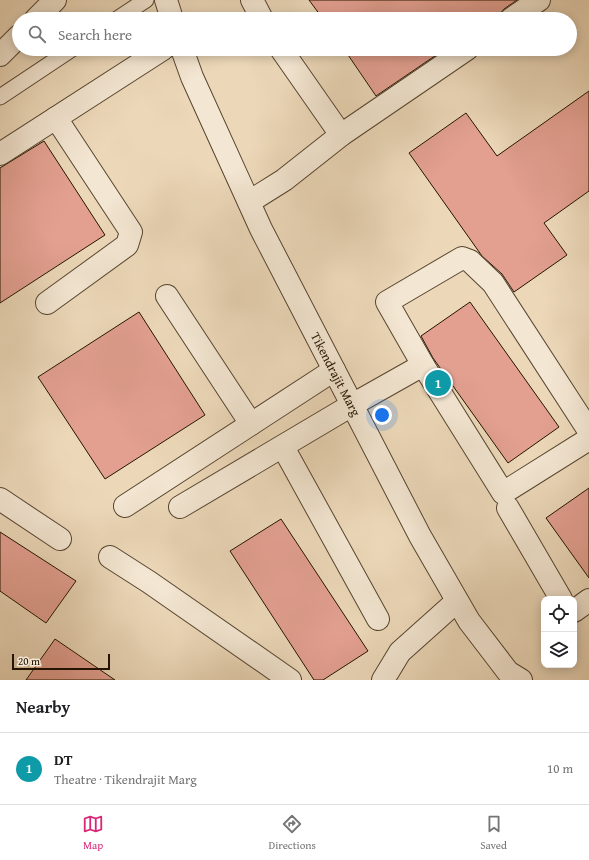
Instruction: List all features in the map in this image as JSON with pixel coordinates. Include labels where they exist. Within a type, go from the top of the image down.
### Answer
[{"type":"street","points":[[43,12],[55,0]]},
{"type":"street","points":[[166,0],[170,12]]},
{"type":"street","points":[[252,0],[258,12]]},
{"type":"street","points":[[521,12],[539,0]]},
{"type":"street","points":[[0,55],[12,43]]},
{"type":"street","points":[[0,154],[152,56]]},
{"type":"street","name":"Tikendrajit Marg","points":[[184,56],[192,77],[265,236],[420,536],[469,621],[508,672],[521,680]]},
{"type":"street","points":[[286,56],[341,135]]},
{"type":"street","points":[[249,202],[284,180],[341,135],[457,56]]},
{"type":"street","points":[[47,303],[127,245],[131,232],[56,118]]},
{"type":"street","points":[[589,431],[493,282],[470,261],[462,258],[387,302],[423,365],[503,493],[589,439]]},
{"type":"street","points":[[167,296],[251,424]]},
{"type":"street","points":[[180,507],[352,405],[423,365]]},
{"type":"street","points":[[125,506],[334,370]]},
{"type":"street","points":[[283,447],[378,619]]},
{"type":"street","points":[[0,499],[60,539]]},
{"type":"street","points":[[508,508],[559,596]]},
{"type":"street","points":[[110,557],[149,582],[290,680]]},
{"type":"street","points":[[577,610],[589,600]]},
{"type":"street","points":[[383,680],[400,652],[457,601]]},
{"type":"lane","points":[[128,12],[146,0]]},
{"type":"lane","points":[[0,97],[62,56]]},
{"type":"building","points":[[309,0],[517,0],[502,12],[318,12]]},
{"type":"building","points":[[349,56],[435,56],[376,96]]},
{"type":"building","points":[[589,91],[589,191],[544,223],[567,255],[514,292],[502,274],[482,256],[409,153],[466,113],[497,156]]},
{"type":"building","points":[[44,141],[105,235],[0,303],[0,168]]},
{"type":"building","points":[[470,302],[559,427],[508,463],[433,358],[421,336]]},
{"type":"building","points":[[139,312],[205,415],[105,479],[38,377]]},
{"type":"building","points":[[589,488],[589,578],[546,518]]},
{"type":"building","points":[[281,519],[368,651],[323,680],[314,680],[230,551]]},
{"type":"building","points":[[0,532],[76,581],[46,623],[0,591]]},
{"type":"building","points":[[55,639],[115,680],[26,680]]},
{"type":"place","name":"DT","points":[[438,383]]}]
